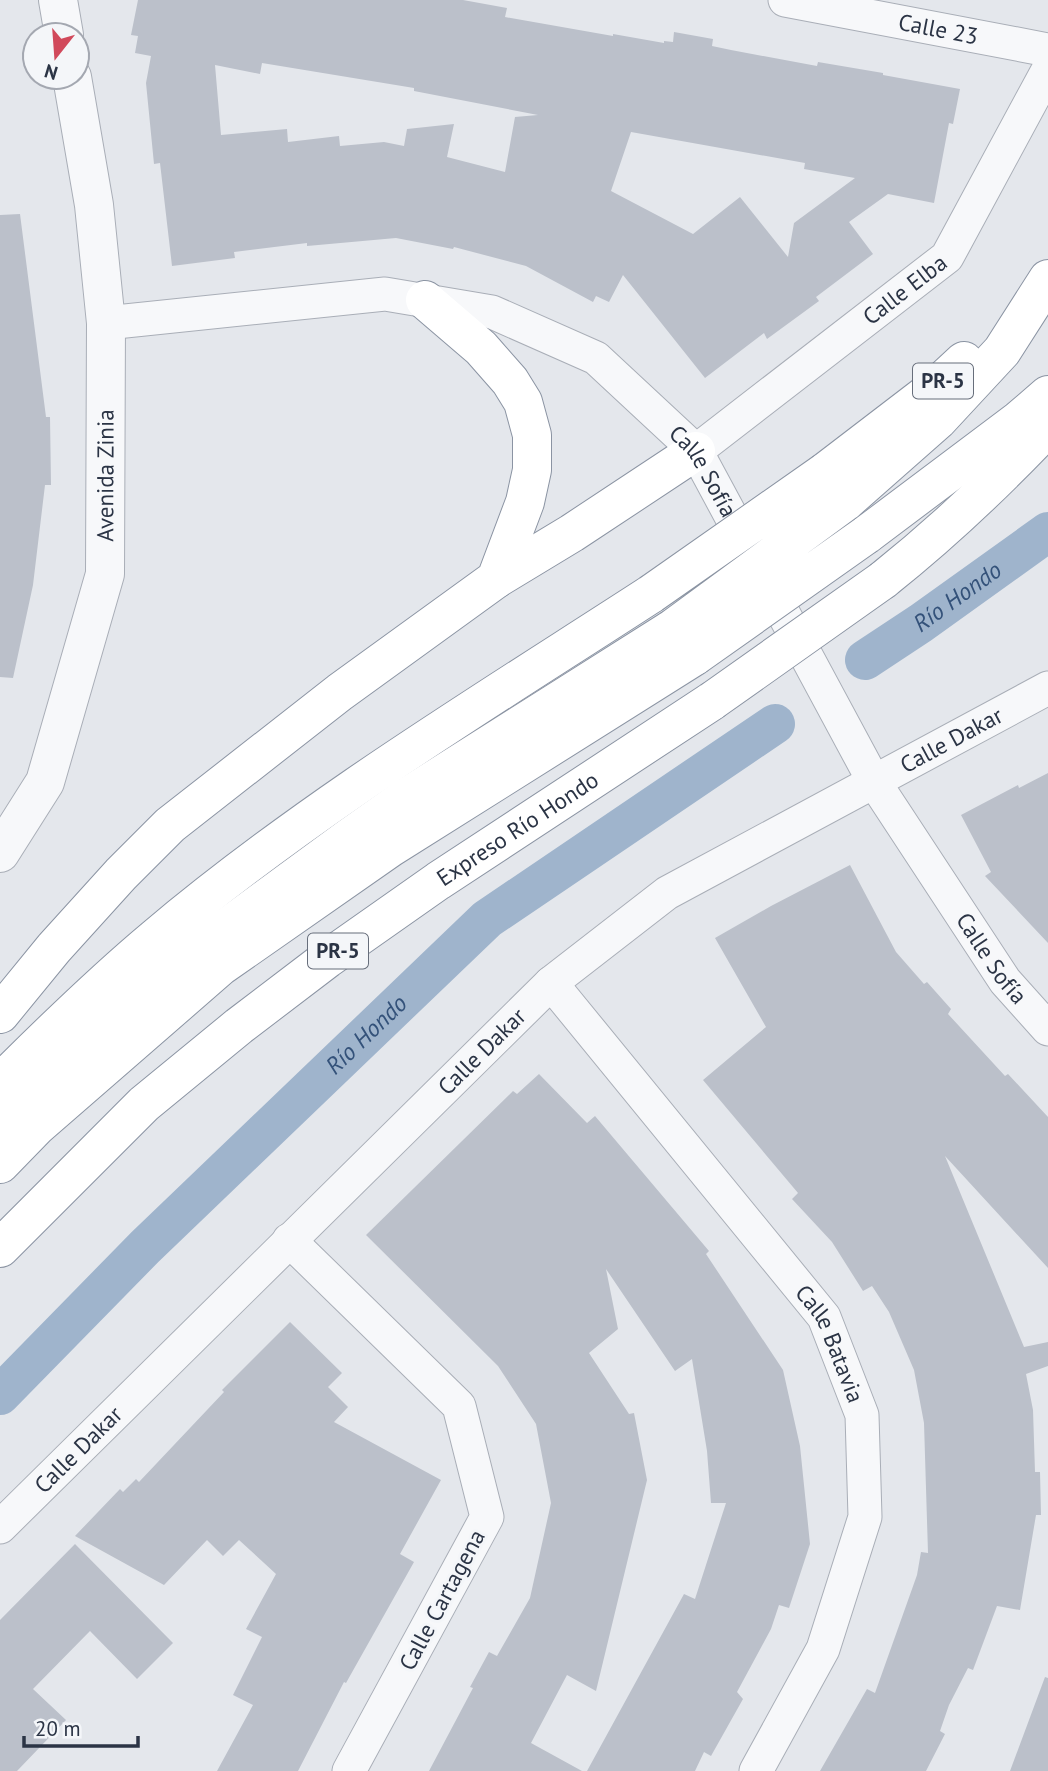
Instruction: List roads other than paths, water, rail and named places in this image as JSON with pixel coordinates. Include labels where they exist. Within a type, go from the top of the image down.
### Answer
[{"type":"highway","name":"PR-5","points":[[0,1083],[73,1009],[156,937],[234,875],[340,797],[651,594],[835,487],[1048,277]]},
{"type":"highway","points":[[425,300],[481,348],[510,381],[523,402],[532,435],[531,470],[526,502],[496,579]]},
{"type":"highway","points":[[0,1121],[30,1090],[166,972],[405,798],[684,643],[866,535],[1019,420],[1048,395]]},
{"type":"highway","name":"Expreso Río Hondo","points":[[0,1248],[144,1104],[239,1026],[327,959],[438,881],[712,701],[883,580],[935,538],[1001,477],[1048,427]]},
{"type":"highway","points":[[0,1014],[54,948],[170,825],[340,692],[496,579],[572,533],[696,451]]},
{"type":"highway","points":[[0,1164],[36,1127],[221,967],[684,643],[835,487]]},
{"type":"street","points":[[58,0],[62,21]]},
{"type":"street","name":"Calle 23","points":[[785,0],[1048,50]]},
{"type":"street","name":"Calle Elba","points":[[696,451],[947,257],[1048,70]]},
{"type":"street","name":"Avenida Zinia","points":[[0,853],[45,782],[106,574],[106,323],[94,205],[74,91]]},
{"type":"street","name":"Calle Sofía","points":[[106,323],[385,294],[492,312],[596,358],[696,451],[873,780],[1004,981],[1048,1029]]},
{"type":"street","name":"Calle Dakar","points":[[0,1527],[551,983],[667,892],[1048,688]]},
{"type":"street","name":"Calle Batavia","points":[[551,983],[824,1317],[862,1415],[865,1517],[823,1649],[756,1771]]},
{"type":"street","name":"Calle Cartagena","points":[[289,1240],[459,1406],[487,1517],[349,1771]]},
{"type":"waterway","name":"Río Hondo","points":[[865,660],[1048,532]]},
{"type":"waterway","name":"Río Hondo","points":[[0,1395],[145,1247],[487,919],[775,724]]}]
